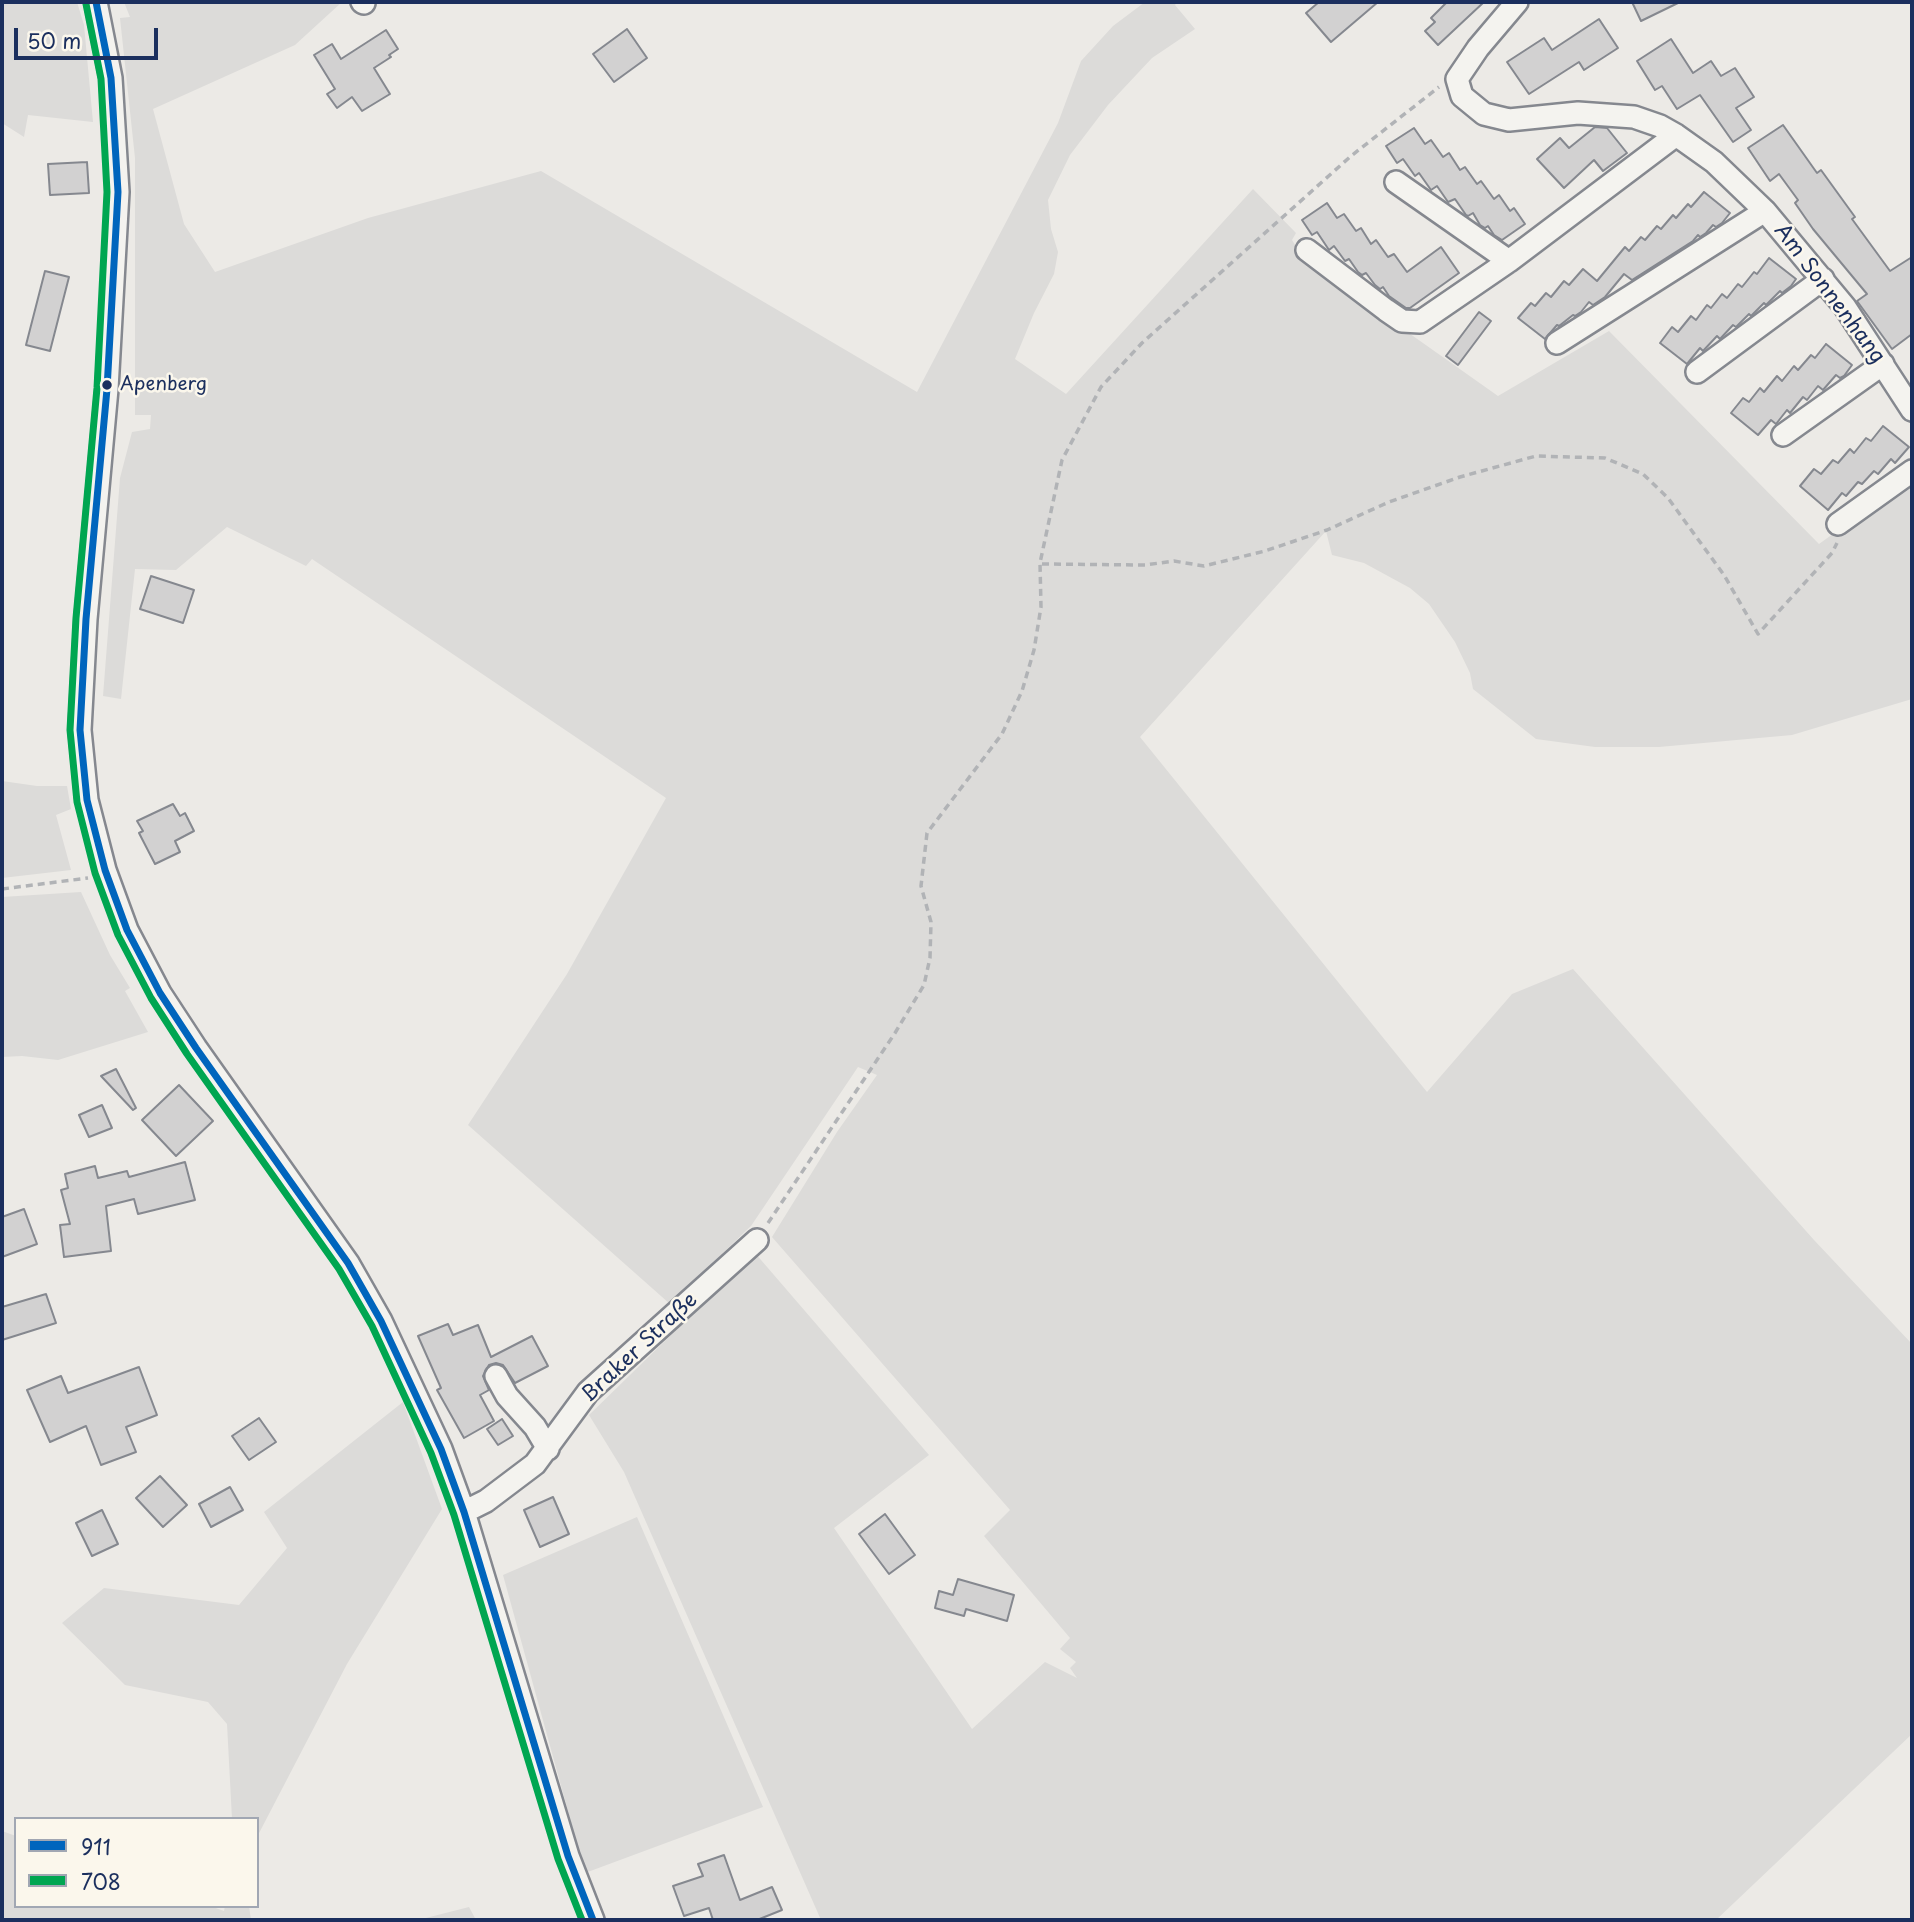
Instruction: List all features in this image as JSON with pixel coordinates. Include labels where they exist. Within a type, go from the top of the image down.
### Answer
[{"type":"street","points":[[96,2],[111,78],[118,192],[106,398],[86,619],[80,730],[87,800],[107,876],[127,930],[160,993],[348,1264],[377,1314],[441,1449],[464,1512],[568,1856],[593,1920]]},
{"type":"street","points":[[1457,79],[1478,48],[1517,2]]},
{"type":"street","name":"Am Sonnenhang","points":[[1457,79],[1462,96],[1484,114],[1509,120],[1578,113],[1634,117],[1660,126],[1714,162],[1765,211],[1823,279],[1912,410]]},
{"type":"street","points":[[1307,250],[1394,316],[1402,321],[1420,322],[1509,261],[1676,135]]},
{"type":"street","points":[[1396,182],[1509,261]]},
{"type":"street","points":[[1557,343],[1765,211]]},
{"type":"street","points":[[1697,372],[1823,279]]},
{"type":"street","points":[[1783,435],[1883,364]]},
{"type":"street","points":[[1838,524],[1912,471]]},
{"type":"street","name":"Braker Straße","points":[[464,1512],[486,1501],[535,1464],[589,1392],[757,1240]]},
{"type":"street","points":[[496,1377],[507,1396],[535,1427],[548,1449]]},
{"type":"path","points":[[757,1240],[924,985],[930,958],[931,922],[921,886],[927,834],[1002,734],[1022,691],[1034,650],[1041,607],[1040,563],[1062,460],[1101,387],[1142,343],[1350,156],[1434,90],[1457,79]]},
{"type":"path","points":[[1040,563],[1043,566],[1132,565],[1174,561],[1204,566],[1265,551],[1326,530],[1389,502],[1536,456],[1605,458],[1643,474],[1668,498],[1724,575],[1758,635],[1832,553],[1838,541],[1838,524]]},
{"type":"path","points":[[2,889],[107,876]]},
{"type":"shaded area","points":[[2,2],[77,2],[84,25],[93,122],[28,115],[24,137],[2,123]]},
{"type":"shaded area","points":[[124,2],[342,2],[295,45],[153,109],[184,224],[215,272],[368,218],[541,171],[917,392],[1058,123],[1081,61],[1113,26],[1145,2],[1177,2],[1175,5],[1195,29],[1152,58],[1108,105],[1070,155],[1048,200],[1051,229],[1058,252],[1054,274],[1015,359],[1066,394],[1253,189],[1296,233],[1292,240],[1304,259],[1498,396],[1609,331],[1819,544],[1912,477],[1912,699],[1792,735],[1659,747],[1595,747],[1536,739],[1473,689],[1470,673],[1455,642],[1429,604],[1410,588],[1364,563],[1332,555],[1326,531],[1140,737],[1427,1092],[1512,994],[1573,969],[1814,1240],[1912,1344],[1912,1734],[1716,1920],[821,1920],[624,1472],[589,1415],[755,1253],[929,1455],[834,1528],[972,1729],[1045,1662],[1077,1678],[1070,1668],[1076,1662],[1060,1649],[1070,1638],[984,1536],[1010,1510],[772,1237],[837,1132],[877,1075],[858,1067],[751,1226],[670,1304],[468,1125],[567,974],[666,798],[312,559],[306,566],[227,527],[176,570],[135,569],[121,699],[103,696],[120,478],[132,432],[150,429],[151,415],[135,415],[135,158],[120,18],[130,17]]},
{"type":"shaded area","points":[[2,781],[37,786],[67,786],[71,809],[56,815],[71,870],[2,878]]},
{"type":"shaded area","points":[[81,892],[110,955],[130,988],[125,991],[148,1032],[58,1060],[2,1057],[2,897]]},
{"type":"shaded area","points":[[403,1402],[442,1509],[347,1664],[259,1833],[259,1817],[232,1817],[227,1724],[208,1702],[125,1685],[62,1623],[104,1588],[239,1605],[287,1548],[264,1512]]},
{"type":"shaded area","points":[[637,1517],[763,1807],[585,1873],[503,1575]]},
{"type":"shaded area","points":[[2,1831],[14,1835],[14,1908],[216,1908],[224,1911],[225,1908],[249,1908],[251,1920],[2,1920]]},
{"type":"shaded area","points":[[469,1907],[476,1920],[418,1920]]},
{"type":"building","points":[[1319,2],[1378,2],[1331,42],[1306,13]]},
{"type":"building","points":[[1447,2],[1484,2],[1438,45],[1425,31],[1435,22],[1431,18]]},
{"type":"building","points":[[1632,2],[1680,2],[1641,21]]},
{"type":"building","points":[[1599,19],[1618,48],[1584,70],[1579,62],[1529,94],[1507,62],[1544,38],[1552,50]]},
{"type":"building","points":[[627,29],[647,58],[614,82],[593,54]]},
{"type":"building","points":[[386,30],[398,49],[374,68],[390,94],[362,111],[352,97],[337,108],[327,94],[335,89],[314,55],[332,44],[341,59]]},
{"type":"building","points":[[1671,39],[1693,73],[1711,61],[1721,76],[1735,68],[1754,97],[1736,108],[1751,130],[1733,142],[1700,95],[1677,109],[1662,86],[1655,90],[1637,61]]},
{"type":"building","points":[[1783,125],[1817,173],[1821,170],[1890,271],[1912,257],[1912,334],[1892,349],[1857,301],[1867,294],[1813,229],[1795,203],[1798,200],[1779,174],[1770,181],[1748,148]]},
{"type":"building","points":[[1595,127],[1607,128],[1627,153],[1603,171],[1594,160],[1564,188],[1537,159],[1560,138],[1569,148]]},
{"type":"building","points":[[1414,128],[1425,144],[1431,140],[1443,157],[1449,153],[1460,170],[1465,167],[1477,184],[1481,181],[1494,199],[1499,195],[1510,211],[1514,208],[1525,224],[1502,240],[1494,235],[1488,226],[1485,228],[1480,225],[1473,213],[1466,215],[1455,199],[1448,202],[1437,186],[1431,190],[1419,173],[1415,176],[1403,159],[1397,163],[1386,146]]},
{"type":"building","points":[[87,162],[89,193],[50,195],[48,164]]},
{"type":"building","points":[[1704,192],[1730,213],[1722,223],[1716,227],[1713,225],[1706,233],[1700,237],[1698,235],[1693,241],[1632,280],[1624,274],[1605,297],[1593,305],[1589,302],[1581,312],[1557,325],[1545,339],[1518,318],[1531,303],[1535,306],[1546,293],[1551,297],[1564,281],[1569,285],[1583,269],[1597,281],[1625,247],[1629,251],[1641,237],[1645,240],[1657,226],[1661,229],[1673,215],[1676,218],[1688,204],[1691,207]]},
{"type":"building","points":[[1327,203],[1337,218],[1344,214],[1356,231],[1361,228],[1371,244],[1376,240],[1388,257],[1394,254],[1407,272],[1441,247],[1459,273],[1410,308],[1406,308],[1389,296],[1383,287],[1380,289],[1375,285],[1366,273],[1362,275],[1358,272],[1349,259],[1345,261],[1334,246],[1329,250],[1317,232],[1312,235],[1302,220]]},
{"type":"building","points":[[1769,258],[1796,279],[1791,286],[1782,293],[1780,291],[1766,305],[1764,303],[1751,316],[1749,314],[1736,327],[1733,325],[1720,339],[1717,336],[1703,351],[1700,348],[1687,364],[1660,343],[1672,327],[1678,332],[1691,316],[1696,320],[1707,305],[1711,308],[1722,294],[1727,298],[1738,284],[1742,287],[1754,272],[1757,274]]},
{"type":"building","points":[[45,271],[69,277],[50,351],[26,345]]},
{"type":"building","points":[[1479,312],[1491,321],[1458,365],[1446,356]]},
{"type":"building","points":[[1826,344],[1852,365],[1844,376],[1840,378],[1836,375],[1823,390],[1818,386],[1807,400],[1803,397],[1790,413],[1787,410],[1776,424],[1771,420],[1758,435],[1731,413],[1743,398],[1749,402],[1760,388],[1764,392],[1777,376],[1782,381],[1794,366],[1798,370],[1811,355],[1815,358]]},
{"type":"building","points":[[1883,426],[1909,447],[1895,463],[1891,459],[1878,474],[1874,471],[1862,484],[1858,482],[1846,496],[1842,493],[1828,510],[1800,486],[1814,469],[1821,474],[1833,460],[1838,463],[1850,449],[1854,453],[1866,438],[1871,441]]},
{"type":"building","points":[[151,576],[194,590],[183,623],[140,609]]},
{"type":"building","points":[[173,804],[180,816],[185,813],[194,831],[175,841],[180,852],[155,864],[139,833],[143,831],[137,821]]},
{"type":"building","points":[[116,1069],[136,1108],[133,1110],[101,1076]]},
{"type":"building","points":[[179,1085],[213,1121],[176,1156],[142,1120]]},
{"type":"building","points":[[102,1105],[112,1128],[89,1137],[79,1115]]},
{"type":"building","points":[[185,1162],[195,1200],[138,1214],[134,1199],[106,1206],[111,1251],[64,1257],[60,1225],[70,1224],[61,1190],[68,1188],[65,1174],[95,1166],[98,1178],[127,1171],[129,1177]]},
{"type":"building","points":[[24,1209],[37,1244],[2,1257],[2,1217]]},
{"type":"building","points":[[46,1294],[56,1323],[2,1340],[2,1307]]},
{"type":"building","points":[[448,1324],[453,1335],[478,1325],[491,1357],[532,1336],[548,1366],[515,1383],[503,1365],[489,1365],[483,1376],[489,1390],[480,1395],[494,1421],[464,1438],[437,1390],[441,1388],[418,1336]]},
{"type":"building","points":[[139,1367],[157,1415],[126,1427],[136,1452],[101,1465],[86,1426],[50,1442],[27,1390],[61,1376],[68,1393]]},
{"type":"building","points":[[259,1418],[276,1442],[249,1460],[232,1436]]},
{"type":"building","points":[[502,1419],[513,1436],[498,1445],[487,1429]]},
{"type":"building","points":[[160,1476],[187,1505],[163,1527],[136,1498]]},
{"type":"building","points":[[230,1487],[243,1510],[211,1527],[199,1504]]},
{"type":"building","points":[[553,1497],[569,1534],[540,1547],[524,1510]]},
{"type":"building","points":[[102,1510],[118,1544],[92,1556],[76,1523]]},
{"type":"building","points":[[885,1514],[915,1555],[889,1574],[859,1534]]},
{"type":"building","points":[[958,1579],[1014,1595],[1007,1621],[966,1609],[964,1616],[935,1608],[939,1591],[953,1595]]},
{"type":"building","points":[[724,1855],[740,1900],[772,1887],[782,1910],[757,1920],[713,1920],[709,1908],[684,1916],[673,1886],[703,1876],[698,1864]]},
{"type":"transit line","name":"911","points":[[96,2],[111,78],[118,192],[107,389],[86,619],[80,730],[87,800],[105,870],[127,930],[160,993],[348,1263],[381,1321],[441,1449],[464,1512],[568,1856],[593,1920]]},
{"type":"transit line","name":"708","points":[[86,4],[101,79],[107,192],[97,388],[76,618],[70,730],[77,802],[95,873],[118,935],[151,998],[187,1054],[339,1269],[372,1326],[431,1453],[454,1515],[558,1859],[582,1920]]},
{"type":"place","name":"Apenberg","points":[[107,385]]}]
